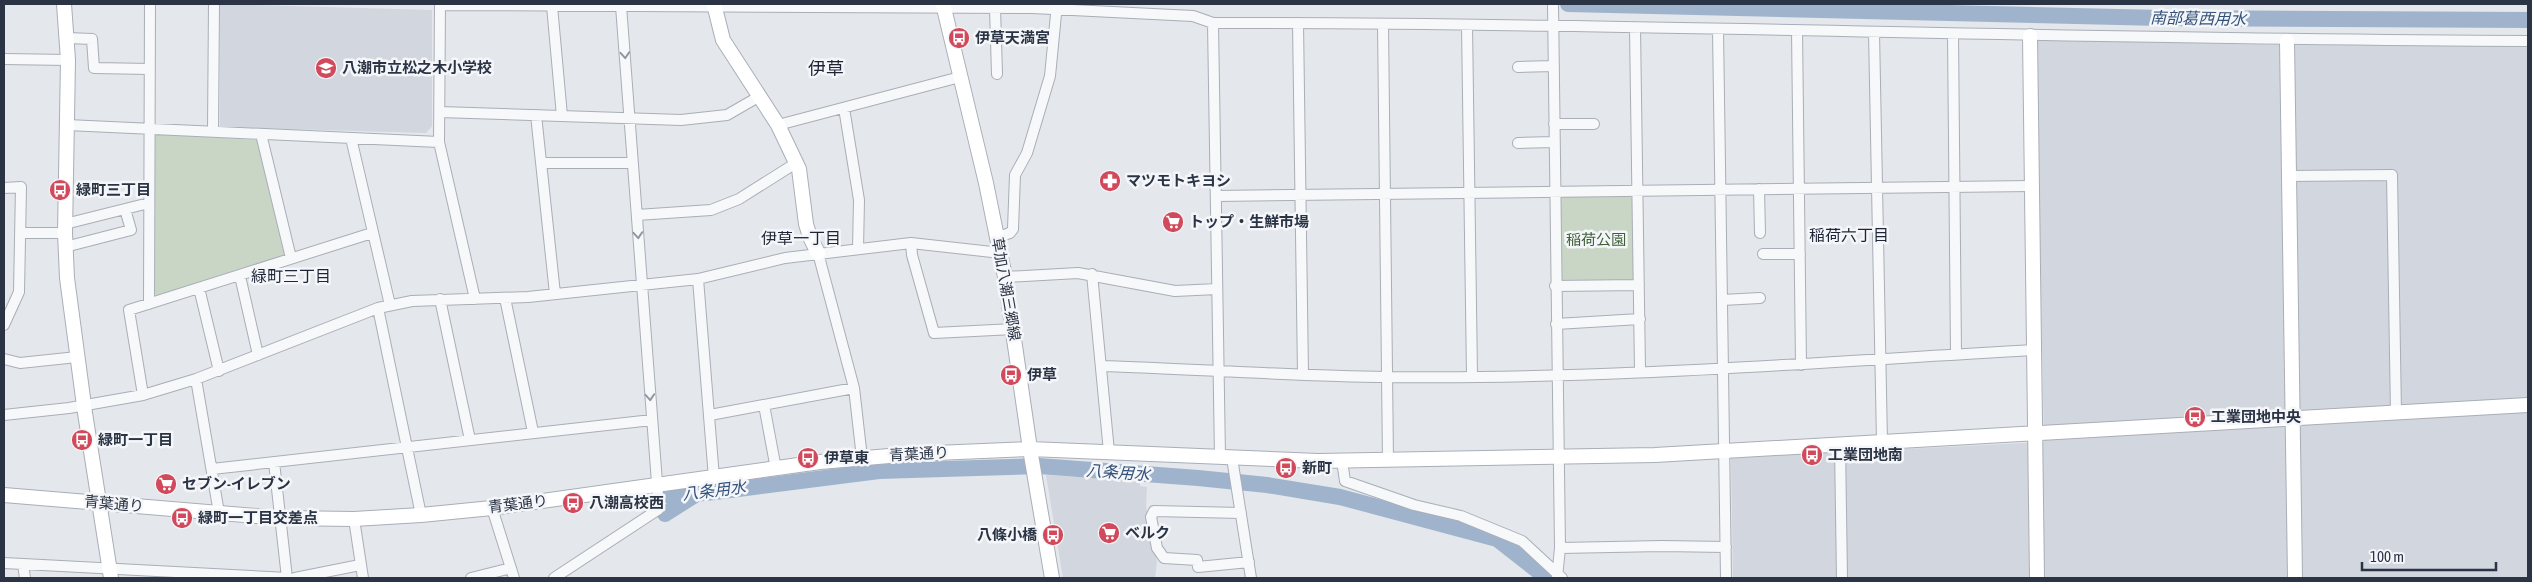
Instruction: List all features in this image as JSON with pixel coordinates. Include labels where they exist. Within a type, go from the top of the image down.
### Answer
[{"type":"street","points":[[64,4],[68,38],[65,235],[77,357],[110,573]]},
{"type":"street","points":[[149,304],[150,4]]},
{"type":"street","points":[[213,132],[214,4]]},
{"type":"street","points":[[1553,4],[1559,577]]},
{"type":"street","points":[[475,299],[439,142],[440,5],[943,5],[995,8],[1057,6],[1193,16],[1213,23],[1797,30],[2287,41],[2528,41]]},
{"type":"street","points":[[714,5],[723,40],[778,126],[801,178],[810,237],[818,253],[854,388],[862,458]]},
{"type":"street","name":"草加八潮三郷線","points":[[943,5],[998,237],[1014,329],[1030,449],[1052,578]]},
{"type":"street","points":[[552,6],[562,116]]},
{"type":"street","points":[[554,578],[660,510],[622,6]]},
{"type":"street","points":[[998,237],[1010,233],[1013,229],[1015,175],[1027,154],[1050,76],[1057,6]]},
{"type":"street","points":[[995,8],[997,74]]},
{"type":"street","points":[[1213,23],[1218,370],[1226,458],[1241,512],[1251,578]]},
{"type":"street","points":[[1298,23],[1303,374]]},
{"type":"street","points":[[1383,24],[1388,460]]},
{"type":"street","points":[[1467,25],[1472,376]]},
{"type":"street","points":[[1635,28],[1640,371]]},
{"type":"street","points":[[1718,29],[1726,578]]},
{"type":"street","points":[[1797,30],[1800,365]]},
{"type":"street","points":[[1874,32],[1882,442]]},
{"type":"street","points":[[1953,34],[1956,354]]},
{"type":"street","points":[[2030,36],[2037,578]]},
{"type":"street","points":[[68,38],[92,39],[94,68],[150,69]]},
{"type":"street","points":[[2287,41],[2295,578]]},
{"type":"street","points":[[4,59],[68,60]]},
{"type":"street","points":[[1518,67],[1554,66]]},
{"type":"street","points":[[778,126],[960,77]]},
{"type":"street","points":[[440,112],[681,120],[727,115],[760,96]]},
{"type":"street","points":[[844,108],[859,200],[858,249]]},
{"type":"street","points":[[536,115],[555,294]]},
{"type":"street","points":[[1554,124],[1594,124]]},
{"type":"street","points":[[67,125],[439,142]]},
{"type":"street","points":[[261,134],[291,258]]},
{"type":"street","points":[[351,138],[390,305]]},
{"type":"street","points":[[1518,143],[1554,142]]},
{"type":"street","points":[[541,163],[633,163]]},
{"type":"street","points":[[637,215],[711,210],[739,199],[796,163]]},
{"type":"street","points":[[2289,176],[2392,175],[2396,413]]},
{"type":"street","points":[[1216,196],[2032,186]]},
{"type":"street","points":[[4,188],[21,188],[19,292],[4,325]]},
{"type":"street","points":[[1759,189],[1760,233]]},
{"type":"street","points":[[65,235],[125,209],[149,203]]},
{"type":"street","points":[[20,233],[65,235],[131,230],[125,209]]},
{"type":"street","points":[[143,395],[128,310],[372,233]]},
{"type":"street","points":[[911,243],[912,255],[934,333],[1014,329]]},
{"type":"street","points":[[4,415],[84,406],[143,395],[196,379],[390,305],[440,299],[505,298],[555,294],[698,279],[785,258],[911,243],[1000,253]]},
{"type":"street","points":[[1763,254],[1800,254]]},
{"type":"street","points":[[1005,277],[1078,273],[1092,274],[1172,291],[1217,289]]},
{"type":"street","points":[[1092,274],[1109,452]]},
{"type":"street","points":[[240,276],[258,355]]},
{"type":"street","points":[[698,279],[714,478]]},
{"type":"street","points":[[1555,286],[1639,285]]},
{"type":"street","points":[[200,288],[220,370]]},
{"type":"street","points":[[505,298],[533,432]]},
{"type":"street","points":[[1722,300],[1760,298]]},
{"type":"street","points":[[440,299],[470,440]]},
{"type":"street","points":[[378,308],[421,516]]},
{"type":"street","points":[[1556,324],[1640,319]]},
{"type":"street","points":[[1101,366],[1388,377],[1472,376],[1723,369],[2034,350]]},
{"type":"street","points":[[4,359],[20,363],[77,357]]},
{"type":"street","points":[[196,379],[219,513]]},
{"type":"street","points":[[710,415],[854,388]]},
{"type":"street","points":[[764,405],[776,469]]},
{"type":"street","name":"青葉通り","points":[[4,495],[280,518],[354,519],[421,516],[492,508],[862,458],[1030,449],[1342,461],[1656,455],[2528,406]]},
{"type":"street","points":[[212,469],[652,420]]},
{"type":"street","points":[[1840,445],[1842,578]]},
{"type":"street","points":[[1342,461],[1345,481],[1414,505],[1461,516],[1522,541],[1559,577]]},
{"type":"street","points":[[4,563],[110,573],[287,578],[274,462]]},
{"type":"street","points":[[472,578],[512,573],[492,508]]},
{"type":"street","points":[[1241,512],[1154,511],[1151,517],[1157,548],[1164,558],[1197,560],[1198,567],[1249,562]]},
{"type":"street","points":[[354,519],[362,578]]},
{"type":"street","points":[[1560,548],[1726,547]]},
{"type":"street","points":[[22,564],[25,578]]},
{"type":"street","points":[[295,578],[360,565]]},
{"type":"shaded area","name":"八潮市立松之木小学校","points":[[220,4],[432,10],[432,126],[426,133],[220,127]]},
{"type":"shaded area","points":[[2039,40],[2278,45],[2528,46],[2528,578],[1733,578],[1731,458],[2044,442],[2036,42]]},
{"type":"shaded area","points":[[1046,475],[1140,481],[1140,486],[1147,487],[1146,506],[1157,562],[1155,578],[1063,578]]},
{"type":"green space","points":[[158,134],[258,140],[286,251],[284,257],[157,296],[152,291],[154,138]]},
{"type":"green space","name":"稲荷公園","points":[[1563,196],[1630,196],[1633,199],[1634,278],[1632,282],[1563,282],[1560,279],[1558,201]]},
{"type":"waterway","name":"南部葛西用水","points":[[1568,4],[2162,18],[2528,20]]},
{"type":"waterway","name":"八条用水","points":[[670,496],[879,471],[1039,466],[1198,478],[1267,485],[1340,497],[1497,539],[1547,578]]},
{"type":"waterway","points":[[665,514],[695,495]]},
{"type":"place","name":"伊草天満宮","points":[[959,38]]},
{"type":"place","name":"八潮市立松之木小学校","points":[[326,68]]},
{"type":"place","name":"マツモトキヨシ","points":[[1110,181]]},
{"type":"place","name":"緑町三丁目","points":[[60,190]]},
{"type":"place","name":"トップ・生鮮市場","points":[[1173,222]]},
{"type":"place","name":"伊草","points":[[1011,375]]},
{"type":"place","name":"工業団地中央","points":[[2195,417]]},
{"type":"place","name":"緑町一丁目","points":[[82,440]]},
{"type":"place","name":"工業団地南","points":[[1812,455]]},
{"type":"place","name":"伊草東","points":[[808,458]]},
{"type":"place","name":"新町","points":[[1286,468]]},
{"type":"place","name":"セブン-イレブン","points":[[166,484]]},
{"type":"place","name":"八潮高校西","points":[[573,503]]},
{"type":"place","name":"緑町一丁目交差点","points":[[182,518]]},
{"type":"place","name":"ベルク","points":[[1109,533]]},
{"type":"place","name":"八條小橋","points":[[1053,535]]},
{"type":"district","name":"伊草","points":[[826,69]]},
{"type":"district","name":"稲荷六丁目","points":[[1849,235]]},
{"type":"district","name":"伊草一丁目","points":[[801,238]]},
{"type":"district","name":"緑町三丁目","points":[[291,276]]}]
